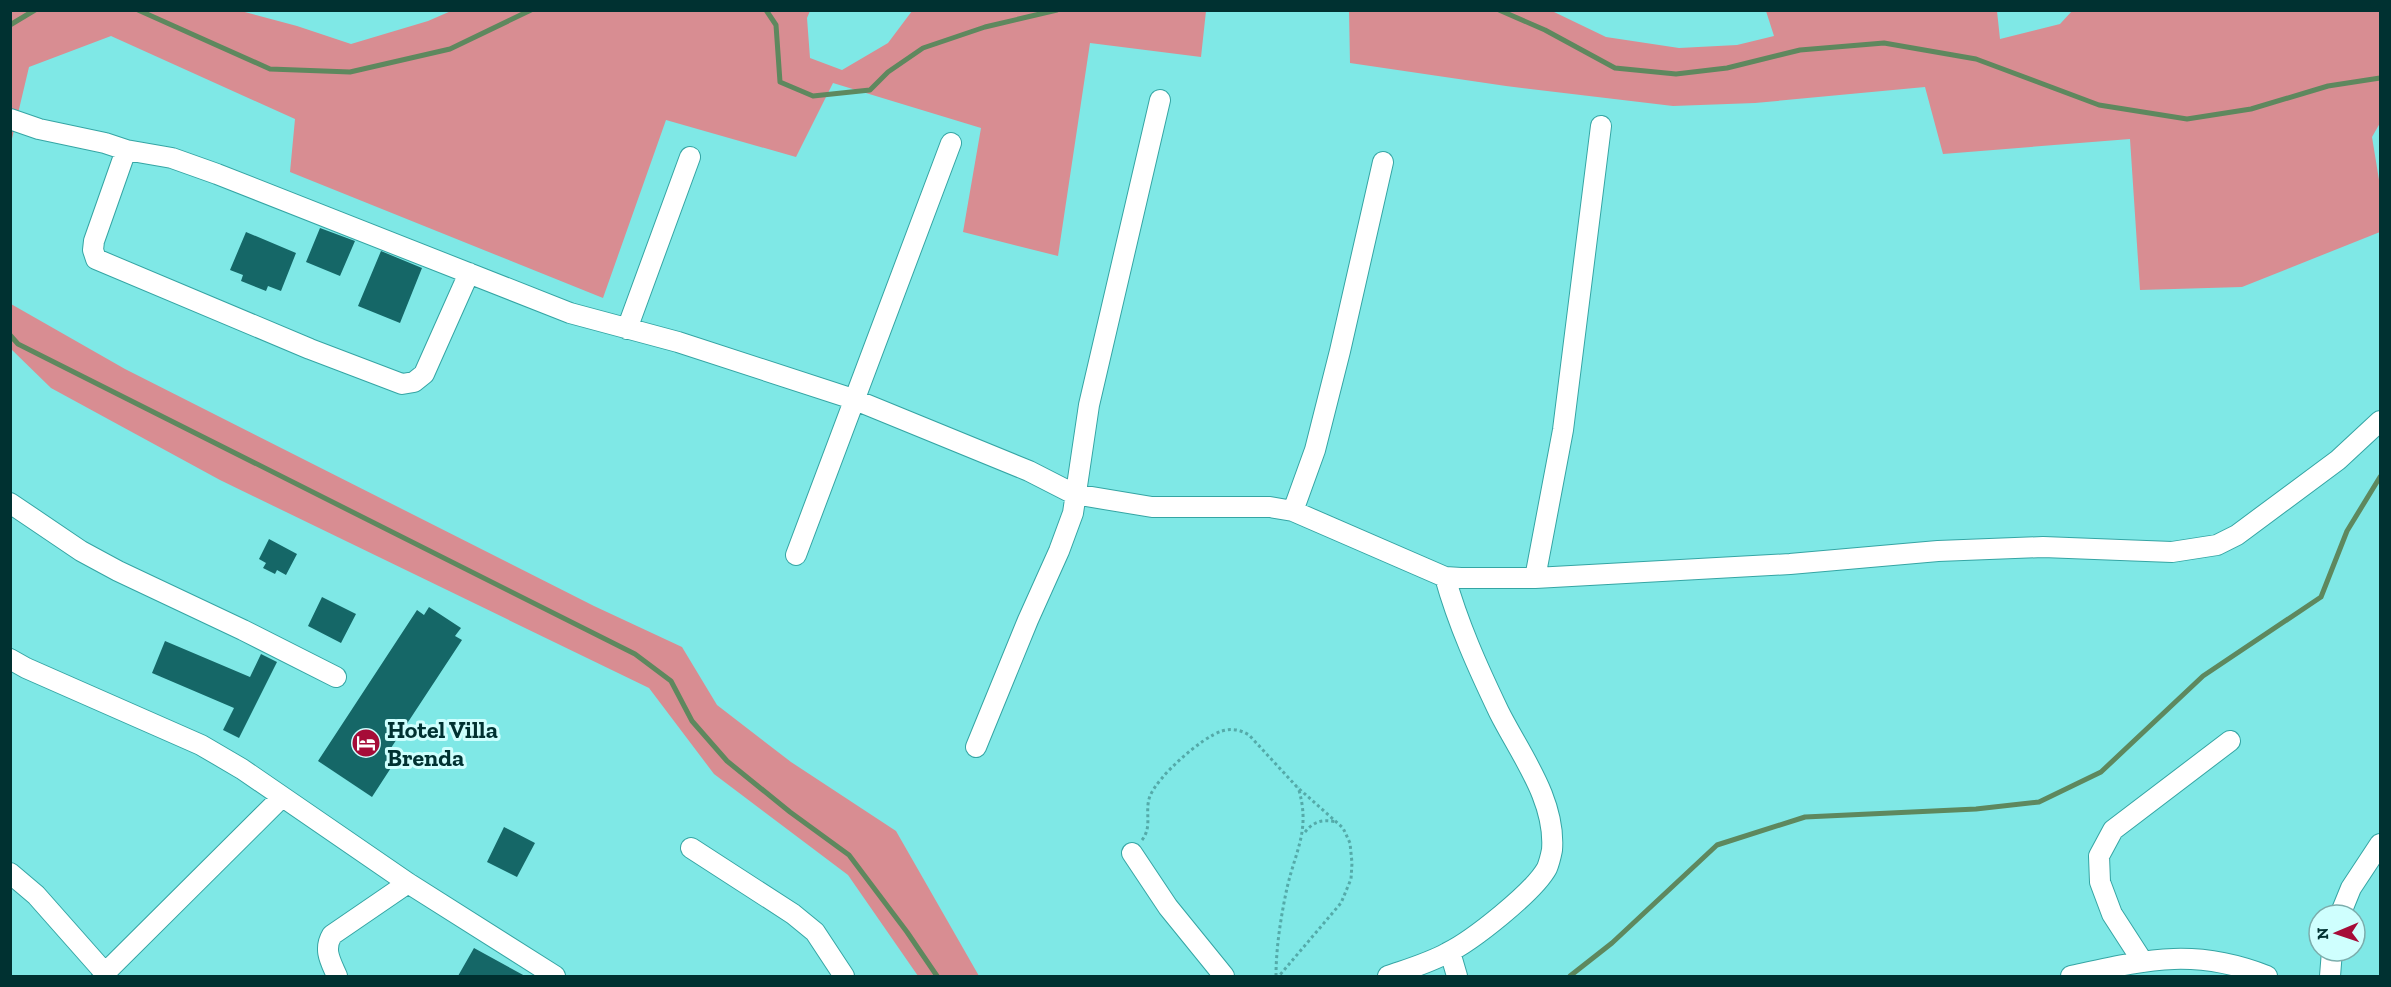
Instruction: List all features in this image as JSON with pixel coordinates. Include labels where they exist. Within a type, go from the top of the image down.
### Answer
[{"type":"street","points":[[976,747],[1063,543],[1073,513],[1089,405],[1160,100]]},
{"type":"street","points":[[10,118],[39,129],[105,143],[126,150],[172,158],[570,313],[678,342],[853,399],[1029,471],[1074,494],[1152,507],[1270,507],[1293,511],[1445,577],[1535,579],[1790,564],[1938,551],[2043,547],[2172,552],[2217,545],[2237,535],[2266,515],[2338,460],[2380,421]]},
{"type":"street","points":[[1535,579],[1563,430],[1601,126]]},
{"type":"street","points":[[796,555],[951,143]]},
{"type":"street","points":[[126,150],[94,241],[93,250],[96,259],[310,349],[402,384],[414,382],[424,374],[469,273]]},
{"type":"street","points":[[627,329],[690,157]]},
{"type":"street","points":[[1293,511],[1318,439],[1383,162]]},
{"type":"street","points":[[10,504],[81,551],[117,571],[336,677]]},
{"type":"street","points":[[1388,976],[1450,952],[1489,924],[1534,884],[1547,867],[1552,850],[1547,810],[1542,794],[1514,742],[1463,635],[1445,577]]},
{"type":"street","points":[[10,659],[201,745],[408,883],[555,976]]},
{"type":"street","points":[[2143,962],[2112,914],[2100,882],[2099,856],[2113,830],[2230,741]]},
{"type":"street","points":[[10,873],[36,895],[103,975],[282,797]]},
{"type":"street","points":[[2345,903],[2351,888],[2380,844]]},
{"type":"street","points":[[692,848],[793,914],[815,932],[844,976]]},
{"type":"street","points":[[1132,853],[1168,907],[1224,976]]},
{"type":"street","points":[[337,976],[327,954],[327,942],[332,934],[408,883]]},
{"type":"street","points":[[1450,952],[1457,976]]},
{"type":"street","points":[[2070,976],[2177,957],[2208,959],[2267,976]]},
{"type":"path","points":[[1132,853],[1149,831],[1149,799],[1157,784],[1201,743],[1222,731],[1242,730],[1249,735],[1297,787],[1343,828],[1350,843],[1352,863],[1347,891],[1332,915],[1277,976]]},
{"type":"path","points":[[1277,976],[1288,887],[1304,833],[1304,815],[1297,787]]},
{"type":"path","points":[[1304,833],[1316,822],[1326,820],[1336,822]]},
{"type":"shaded area","points":[[11,11],[241,11],[351,44],[428,21],[451,11],[810,11],[807,18],[810,58],[842,70],[888,43],[912,11],[1206,11],[1201,57],[1090,43],[1058,256],[963,232],[981,128],[833,83],[796,157],[666,120],[603,298],[290,172],[295,119],[111,36],[29,67],[11,143]]},
{"type":"shaded area","points":[[1349,11],[1552,11],[1606,37],[1679,48],[1737,45],[1774,36],[1766,11],[1997,11],[2000,39],[2060,24],[2072,11],[2380,11],[2380,123],[2372,137],[2380,186],[2380,232],[2242,287],[2140,290],[2130,139],[1943,154],[1925,87],[1755,103],[1673,106],[1506,86],[1350,63]]},
{"type":"shaded area","points":[[11,304],[125,369],[594,606],[682,647],[717,705],[791,762],[896,831],[979,976],[918,976],[848,875],[714,774],[649,688],[220,480],[51,388],[11,349]]},
{"type":"building","points":[[320,228],[355,241],[340,276],[306,262]]},
{"type":"building","points":[[246,232],[296,253],[281,291],[268,286],[266,291],[241,281],[243,275],[230,270]]},
{"type":"building","points":[[381,251],[422,268],[400,323],[358,306]]},
{"type":"building","points":[[269,539],[297,554],[286,575],[277,570],[275,574],[263,568],[266,563],[259,559]]},
{"type":"building","points":[[322,597],[356,614],[341,643],[308,626]]},
{"type":"building","points":[[429,607],[461,628],[455,636],[462,640],[389,751],[398,757],[372,797],[318,761],[417,610],[424,615]]},
{"type":"building","points":[[165,641],[250,677],[261,654],[277,662],[239,738],[223,730],[234,708],[152,673]]},
{"type":"building","points":[[504,827],[535,843],[517,877],[487,862]]},
{"type":"building","points":[[474,948],[525,976],[458,976]]},
{"type":"waterway","points":[[10,25],[35,10]]},
{"type":"waterway","points":[[138,10],[270,69],[350,72],[450,49],[531,10]]},
{"type":"waterway","points":[[766,10],[776,25],[780,82],[813,96],[870,90],[888,72],[923,48],[985,27],[1057,10]]},
{"type":"waterway","points":[[1499,10],[1545,30],[1615,68],[1676,74],[1727,68],[1800,50],[1884,43],[1976,59],[2099,105],[2187,119],[2251,109],[2328,86],[2380,78]]},
{"type":"waterway","points":[[10,335],[18,344],[635,654],[671,681],[692,721],[727,761],[790,812],[849,855],[937,976]]},
{"type":"waterway","points":[[1570,976],[1612,943],[1717,845],[1805,817],[1976,809],[2039,802],[2101,772],[2203,676],[2321,597],[2347,531],[2380,477]]},
{"type":"place","name":"Hotel Villa Brenda","points":[[366,743]]}]
